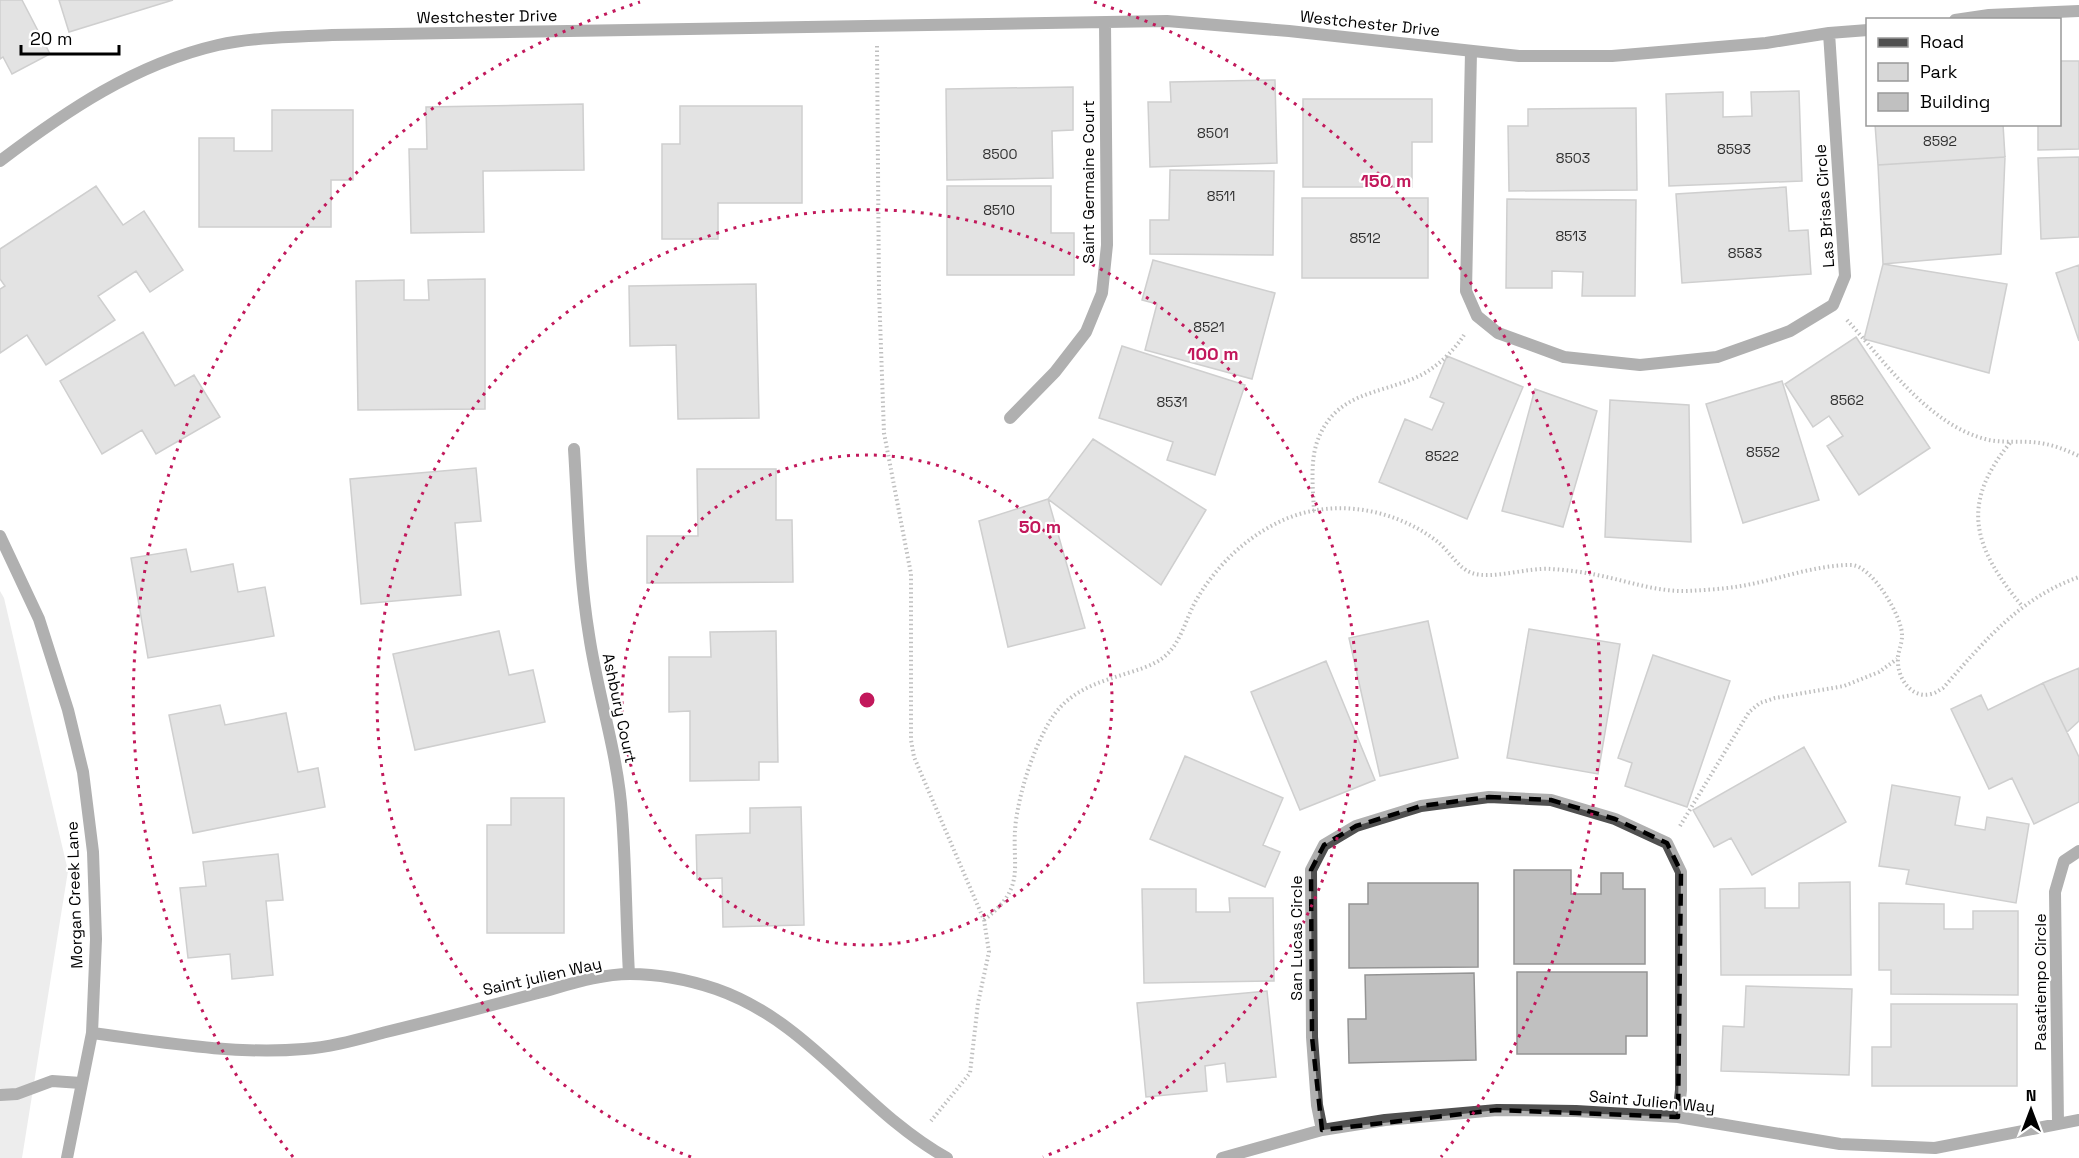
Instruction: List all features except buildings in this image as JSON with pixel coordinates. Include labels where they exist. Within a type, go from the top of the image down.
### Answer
[{"type":"street","points":[[1969,18],[2079,11]]},
{"type":"street","name":"Westchester Drive","points":[[0,161],[80,104],[120,81],[163,62],[219,45],[332,34],[1167,21],[1423,44],[1471,52],[1519,56],[1612,56],[1766,43],[1829,33],[1866,30]]},
{"type":"street","name":"Saint Germaine Court","points":[[1010,418],[1055,372],[1086,332],[1102,293],[1107,245],[1105,23]]},
{"type":"street","name":"Las Brisas Circle","points":[[1829,33],[1845,276],[1833,305]]},
{"type":"street","points":[[1471,52],[1466,291],[1477,315],[1498,333],[1564,357],[1640,365],[1718,357],[1790,331],[1833,305]]},
{"type":"street","name":"Ashbury Court","points":[[574,449],[588,632],[596,681],[614,753],[622,814],[629,974]]},
{"type":"street","name":"Morgan Creek Lane","points":[[0,536],[39,619],[68,710],[83,772],[93,852],[96,939],[92,1033],[67,1158]]},
{"type":"street","name":"San Lucas Circle","points":[[1322,1130],[1317,1105],[1312,1037],[1311,870],[1324,845],[1356,826],[1421,806],[1489,797],[1551,800],[1615,819],[1667,843]]},
{"type":"street","points":[[1667,843],[1681,872],[1681,1090],[1678,1117]]},
{"type":"street","name":"Pasatiempo Circle","points":[[2058,1123],[2055,892],[2064,861],[2079,851]]},
{"type":"street","name":"Saint julien Way","points":[[92,1033],[223,1048],[305,1049],[392,1031],[588,980],[629,974],[668,977],[716,989],[754,1005],[804,1039],[888,1118],[921,1144],[947,1158]]},
{"type":"street","points":[[0,1095],[17,1094],[51,1081],[81,1083]]},
{"type":"street","name":"Saint Julien Way","points":[[1222,1158],[1322,1130],[1385,1120],[1497,1110],[1576,1111],[1678,1117],[1840,1144],[1935,1148],[2079,1120]]},
{"type":"path","points":[[877,26],[880,302],[884,423],[889,467],[911,574],[911,740],[914,757],[984,920],[989,952],[978,1003],[970,1073],[931,1120],[921,1144]]},
{"type":"path","points":[[1833,305],[1933,413],[1959,429],[1985,439],[2038,442],[2059,447],[2079,456]]},
{"type":"path","points":[[1314,511],[1312,481],[1317,443],[1328,423],[1345,405],[1369,392],[1417,377],[1443,360],[1461,340],[1477,315]]},
{"type":"path","points":[[2010,442],[1999,456],[1983,487],[1977,507],[1978,527],[1981,540],[2000,580],[2022,606]]},
{"type":"path","points":[[984,920],[999,908],[1010,893],[1016,874],[1014,849],[1016,819],[1024,781],[1049,723],[1060,707],[1078,692],[1097,682],[1150,666],[1166,656],[1176,642],[1201,592],[1241,546],[1289,517],[1335,507],[1364,510],[1391,516],[1416,528],[1440,543],[1472,573],[1489,574],[1547,568],[1596,574],[1663,591],[1740,587],[1802,572],[1855,565],[1867,571],[1878,584],[1900,626],[1902,637],[1897,659],[1899,675],[1908,687],[1918,693],[1931,694],[1943,688],[2022,606],[2067,581],[2079,577]]},
{"type":"path","points":[[1667,843],[1686,818],[1749,712],[1760,703],[1775,698],[1844,686],[1879,672],[1897,659]]},
{"type":"highlighted area","points":[[1489,797],[1551,800],[1615,819],[1667,843],[1681,872],[1678,1117],[1497,1110],[1322,1130],[1312,1037],[1311,870],[1324,845],[1356,826],[1421,806]]},
{"type":"green space","points":[[0,591],[4,598],[68,871],[22,1158],[0,1158]]}]
